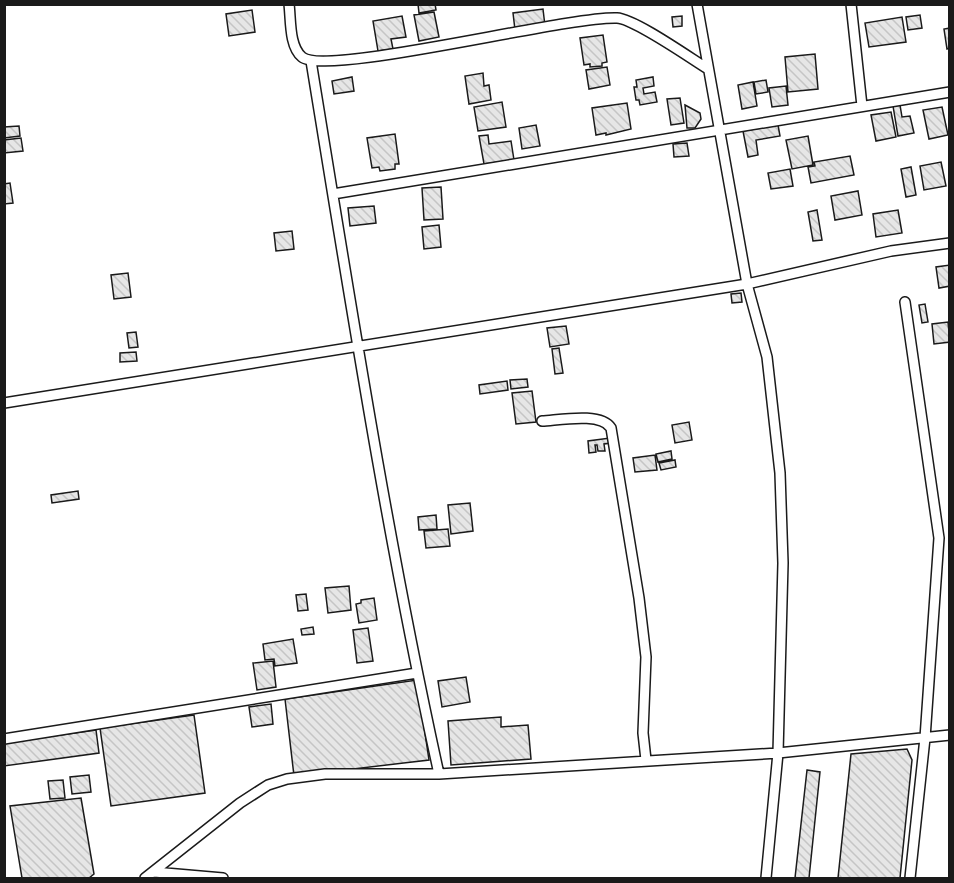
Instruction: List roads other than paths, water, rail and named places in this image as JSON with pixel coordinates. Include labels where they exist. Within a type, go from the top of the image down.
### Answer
[{"type":"street","points":[[289,4],[293,42],[302,58],[311,61],[354,59],[537,28],[619,18],[639,25],[708,69]]},
{"type":"street","points":[[697,4],[747,284],[767,357],[780,472],[783,563],[778,753],[766,879]]},
{"type":"street","points":[[851,4],[862,106]]},
{"type":"street","points":[[311,61],[357,346],[417,673],[439,774]]},
{"type":"street","points":[[333,194],[950,92]]},
{"type":"street","points":[[4,403],[747,284],[891,251],[950,243]]},
{"type":"street","points":[[905,302],[939,538],[925,738],[910,879]]},
{"type":"street","points":[[542,421],[598,418],[607,422],[611,428],[639,598],[644,645],[643,733],[646,760]]},
{"type":"street","points":[[939,538],[950,537]]},
{"type":"street","points":[[4,739],[417,673]]},
{"type":"street","points":[[145,879],[240,803],[268,785],[287,779],[325,774],[439,774],[778,753],[950,735]]},
{"type":"street","points":[[154,872],[224,879]]}]
